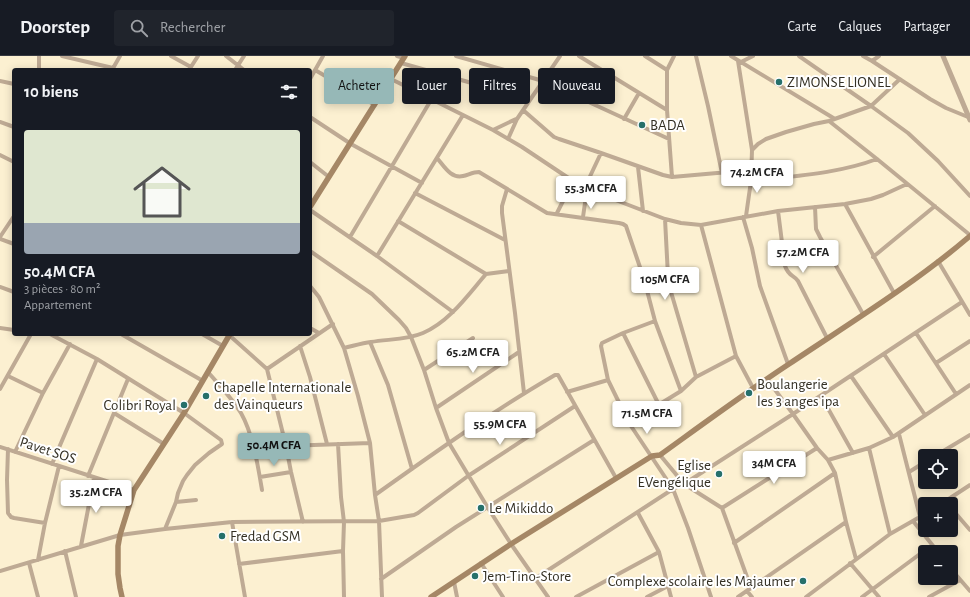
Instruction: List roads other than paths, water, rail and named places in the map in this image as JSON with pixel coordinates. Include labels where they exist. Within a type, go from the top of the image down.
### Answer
[{"type":"main road","points":[[394,74],[403,59]]},
{"type":"main road","points":[[312,205],[375,105]]},
{"type":"main road","points":[[431,597],[481,563],[616,478],[652,456],[660,455],[753,388],[894,293],[954,250],[970,235]]},
{"type":"main road","points":[[122,597],[118,574],[118,551],[120,535],[134,490],[184,413],[229,336]]},
{"type":"street","points":[[39,56],[39,68]]},
{"type":"street","points":[[62,56],[109,68]]},
{"type":"street","points":[[114,68],[120,56]]},
{"type":"street","points":[[171,56],[189,68]]},
{"type":"street","points":[[191,68],[198,56]]},
{"type":"street","points":[[226,56],[242,68]]},
{"type":"street","points":[[236,68],[244,56]]},
{"type":"street","points":[[312,75],[323,56]]},
{"type":"street","points":[[397,56],[469,81]]},
{"type":"street","points":[[456,56],[538,80]]},
{"type":"street","points":[[552,68],[560,56]]},
{"type":"street","points":[[579,56],[667,110]]},
{"type":"street","points":[[644,56],[667,70]]},
{"type":"street","points":[[672,177],[667,110],[667,70],[674,56]]},
{"type":"street","points":[[696,56],[722,173]]},
{"type":"street","points":[[731,56],[835,119]]},
{"type":"street","points":[[740,62],[753,56]]},
{"type":"street","points":[[798,56],[908,133],[952,175],[964,191],[970,196]]},
{"type":"street","points":[[863,56],[930,99],[969,118]]},
{"type":"street","points":[[872,61],[879,56]]},
{"type":"street","points":[[943,56],[969,118]]},
{"type":"street","points":[[740,62],[752,150],[751,180],[744,217],[760,286],[788,364]]},
{"type":"street","points":[[315,70],[375,105]]},
{"type":"street","points":[[752,150],[766,139],[786,132],[829,121],[871,106],[900,79]]},
{"type":"street","points":[[0,81],[12,84]]},
{"type":"street","points":[[508,139],[517,119],[538,88]]},
{"type":"street","points":[[624,119],[639,93]]},
{"type":"street","points":[[350,237],[429,104]]},
{"type":"street","points":[[440,104],[493,130],[586,188],[643,211],[681,223],[701,225],[778,210],[845,204],[871,199],[907,184]]},
{"type":"street","points":[[592,104],[669,139]]},
{"type":"street","points":[[523,110],[554,137],[663,175],[672,177],[751,170]]},
{"type":"street","points":[[377,256],[463,115]]},
{"type":"street","points":[[312,118],[350,144],[422,183]]},
{"type":"street","points":[[493,130],[517,119]]},
{"type":"street","points":[[829,121],[970,235]]},
{"type":"street","points":[[0,122],[12,126]]},
{"type":"street","points":[[583,217],[586,188],[601,153]]},
{"type":"street","points":[[0,156],[12,161]]},
{"type":"street","points":[[437,158],[451,174],[455,176],[463,176],[474,172],[479,172],[547,213],[583,217],[619,223],[626,226],[644,279],[655,321],[681,391]]},
{"type":"street","points":[[751,180],[812,174],[856,166],[877,159]]},
{"type":"street","points":[[312,164],[329,177]]},
{"type":"street","points":[[638,167],[643,211]]},
{"type":"street","points":[[556,213],[573,181]]},
{"type":"street","points":[[507,189],[502,209],[524,393]]},
{"type":"street","points":[[416,193],[505,240]]},
{"type":"street","points":[[845,204],[894,293]]},
{"type":"street","points":[[873,256],[935,206]]},
{"type":"street","points":[[815,207],[816,229],[863,314]]},
{"type":"street","points":[[312,209],[452,312]]},
{"type":"street","points":[[778,210],[785,266],[790,275],[798,281],[827,338]]},
{"type":"street","points":[[12,219],[0,238],[12,243]]},
{"type":"street","points":[[665,219],[668,276],[671,292],[696,377]]},
{"type":"street","points":[[398,221],[486,274],[509,271]]},
{"type":"street","points":[[701,225],[736,356],[753,388]]},
{"type":"street","points":[[312,252],[372,294],[406,328],[424,370],[449,443],[511,544],[548,597]]},
{"type":"street","points":[[938,261],[970,315]]},
{"type":"street","points":[[344,348],[370,342],[411,337],[422,334],[445,320],[486,274]]},
{"type":"street","points":[[0,287],[12,291]]},
{"type":"street","points":[[312,288],[319,297],[344,348],[370,443],[379,521],[382,597]]},
{"type":"street","points":[[536,578],[673,489],[684,484],[821,396],[962,302]]},
{"type":"street","points":[[655,321],[623,333],[601,344],[608,380],[629,423],[673,489],[688,528],[711,597]]},
{"type":"street","points":[[267,369],[333,324]]},
{"type":"street","points":[[0,328],[12,330]]},
{"type":"street","points":[[312,329],[319,333]]},
{"type":"street","points":[[623,333],[659,405]]},
{"type":"street","points":[[916,333],[956,394]]},
{"type":"street","points":[[0,389],[2,381],[8,376],[29,336]]},
{"type":"street","points":[[54,336],[70,344],[184,413],[221,440],[221,445],[195,465],[187,475],[178,493],[176,502],[164,529]]},
{"type":"street","points":[[124,336],[203,381]]},
{"type":"street","points":[[206,336],[223,346]]},
{"type":"street","points":[[232,336],[267,369],[303,522]]},
{"type":"street","points":[[424,370],[473,338]]},
{"type":"street","points":[[370,342],[388,385],[412,469]]},
{"type":"street","points":[[936,363],[970,342]]},
{"type":"street","points":[[15,452],[43,393],[70,344]]},
{"type":"street","points":[[300,346],[314,392],[327,444]]},
{"type":"street","points":[[436,408],[519,352]]},
{"type":"street","points":[[884,354],[925,415]]},
{"type":"street","points":[[629,423],[681,391],[696,377],[736,356]]},
{"type":"street","points":[[52,464],[97,360]]},
{"type":"street","points":[[208,372],[235,404],[244,418],[252,441],[262,490]]},
{"type":"street","points":[[375,495],[449,443],[555,374],[558,375],[616,478]]},
{"type":"street","points":[[8,376],[43,393]]},
{"type":"street","points":[[851,376],[893,437]]},
{"type":"street","points":[[88,476],[128,379]]},
{"type":"street","points":[[767,379],[817,448],[828,460],[835,473],[856,559]]},
{"type":"street","points":[[567,392],[608,380]]},
{"type":"street","points":[[828,460],[869,448],[899,434],[970,385]]},
{"type":"street","points":[[821,396],[852,453]]},
{"type":"street","points":[[0,571],[120,535],[232,522],[379,521],[416,514],[468,476],[575,406]]},
{"type":"street","points":[[114,413],[164,444]]},
{"type":"street","points":[[899,434],[918,510]]},
{"type":"street","points":[[947,449],[970,435]]},
{"type":"street","points":[[381,579],[456,527],[594,440]]},
{"type":"street","points":[[286,446],[370,443]]},
{"type":"street","points":[[338,444],[344,522],[344,597]]},
{"type":"street","name":"Pavet SOS","points":[[0,447],[134,490]]},
{"type":"street","points":[[722,508],[817,448]]},
{"type":"street","points":[[869,448],[890,534]]},
{"type":"street","points":[[8,450],[7,480],[9,515],[14,518],[45,523]]},
{"type":"street","points":[[660,455],[684,484],[722,508],[751,588]]},
{"type":"street","points":[[38,560],[45,523],[59,466]]},
{"type":"street","points":[[908,472],[918,466]]},
{"type":"street","points":[[260,477],[291,472]]},
{"type":"street","points":[[734,543],[835,473]]},
{"type":"street","points":[[81,546],[94,478]]},
{"type":"street","points":[[953,497],[970,485]]},
{"type":"street","points":[[176,502],[196,500]]},
{"type":"street","points":[[638,513],[659,552],[671,597]]},
{"type":"street","points":[[958,516],[970,530]]},
{"type":"street","points":[[806,597],[890,534],[918,518]]},
{"type":"street","points":[[912,521],[932,545]]},
{"type":"street","points":[[232,522],[245,597]]},
{"type":"street","points":[[738,597],[846,522]]},
{"type":"street","points":[[66,551],[76,597]]},
{"type":"street","points":[[240,564],[343,551]]},
{"type":"street","points":[[576,597],[659,552]]},
{"type":"street","points":[[862,597],[918,555]]},
{"type":"street","points":[[29,563],[38,597]]},
{"type":"street","points":[[481,563],[503,597]]},
{"type":"street","points":[[850,563],[879,597]]},
{"type":"street","points":[[958,578],[970,591]]},
{"type":"street","points":[[929,597],[960,580]]},
{"type":"street","points":[[454,582],[457,597]]},
{"type":"street","points":[[647,597],[668,586]]},
{"type":"street","points":[[747,591],[752,597]]},
{"type":"place","name":"ZIMONSE LIONEL","points":[[779,82]]},
{"type":"place","name":"BADA","points":[[642,125]]},
{"type":"place","name":"Boulangerie les 3 anges ipa","points":[[749,393]]},
{"type":"place","name":"Chapelle Internationale des Vainqueurs","points":[[206,396]]},
{"type":"place","name":"Colibri Royal","points":[[184,405]]},
{"type":"place","name":"Eglise EVengélique","points":[[719,474]]},
{"type":"place","name":"Le Mikiddo","points":[[481,508]]},
{"type":"place","name":"Fredad GSM","points":[[222,536]]},
{"type":"place","name":"Jem-Tino-Store","points":[[475,576]]},
{"type":"place","name":"Complexe scolaire les Majaumer","points":[[803,581]]}]
